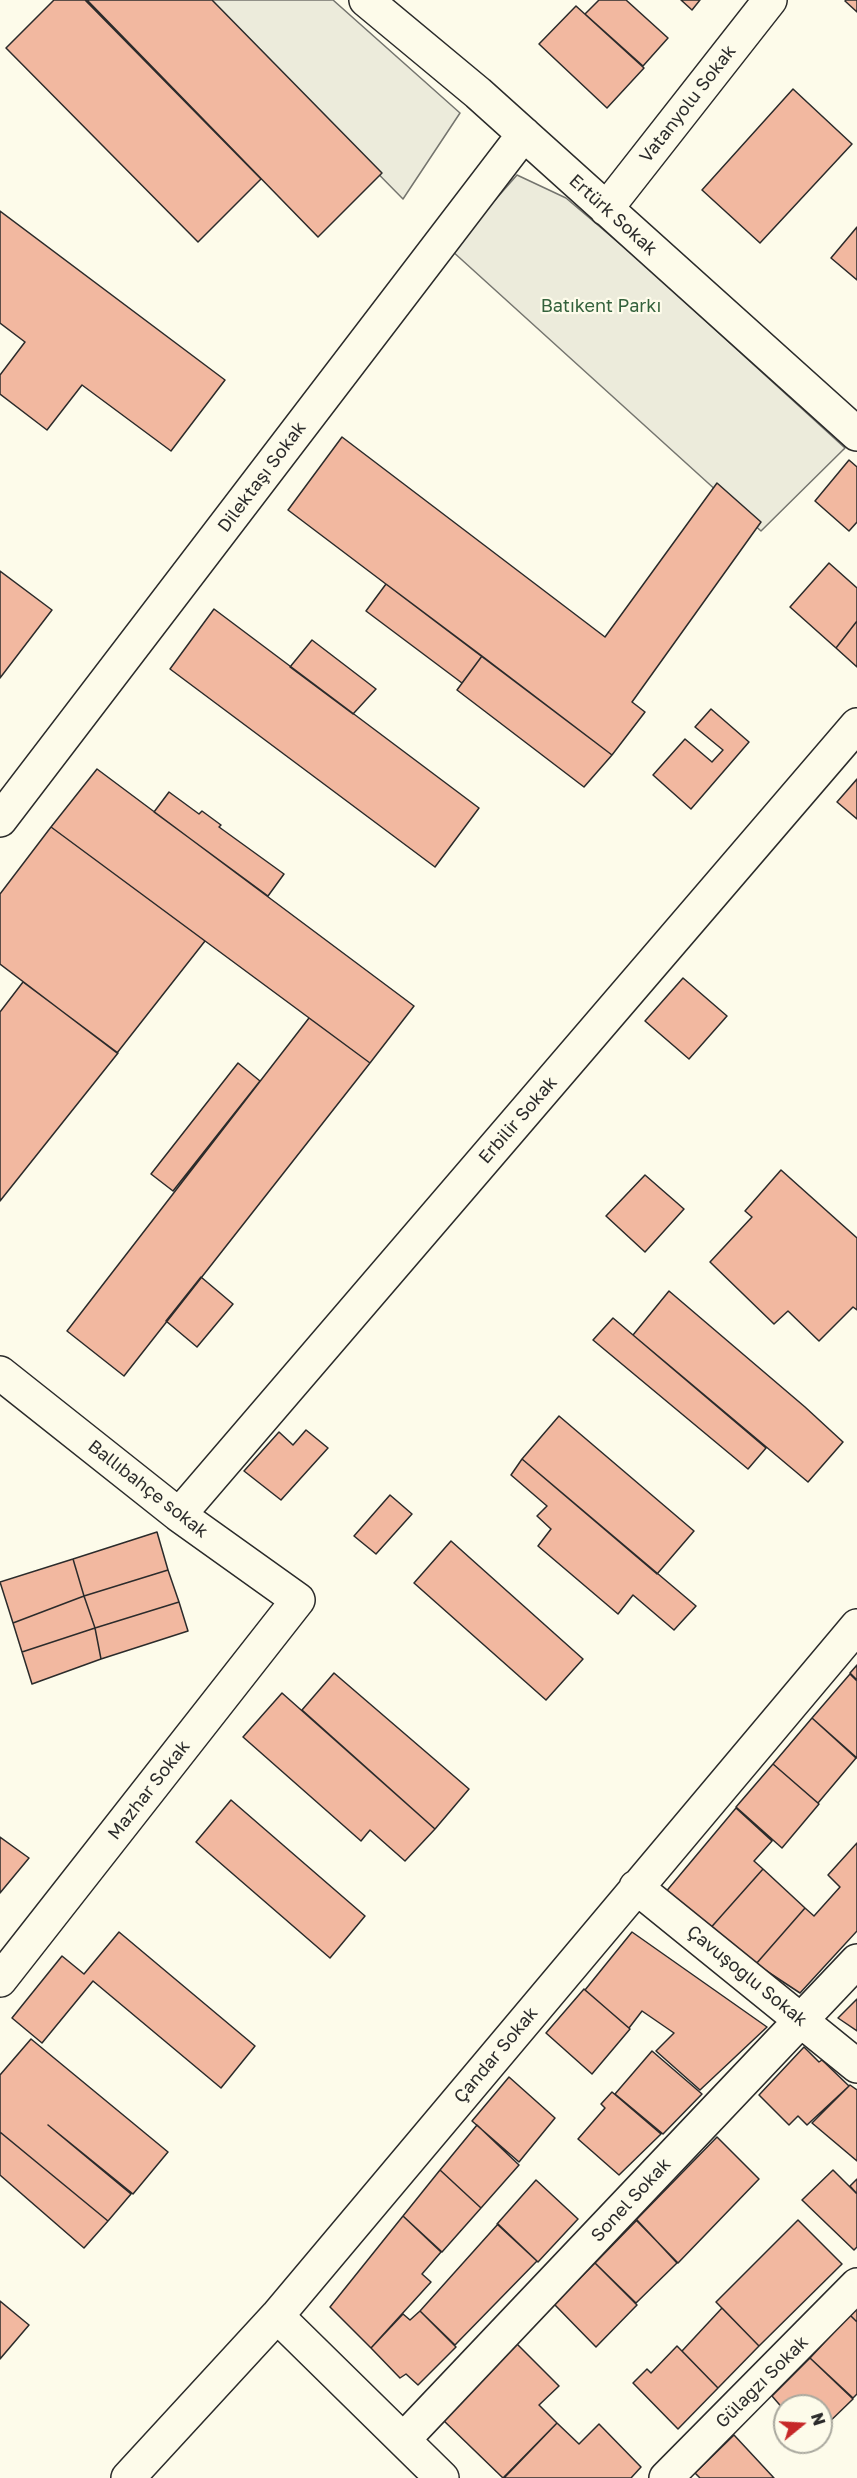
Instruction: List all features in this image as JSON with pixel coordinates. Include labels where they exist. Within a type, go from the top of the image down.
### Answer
[{"type":"street","name":"Ertürk Sokak","points":[[366,0],[524,134],[857,434]]},
{"type":"street","name":"Vatanyolu Sokak","points":[[606,208],[770,0]]},
{"type":"street","name":"Dilektaşı Sokak","points":[[0,819],[524,134]]},
{"type":"street","name":"Erbilir Sokak","points":[[179,1515],[857,725]]},
{"type":"street","name":"Ballıbahçe sokak","points":[[0,1374],[179,1515],[298,1600]]},
{"type":"street","name":"Mazhar Sokak","points":[[0,1980],[298,1600]]},
{"type":"street","name":"Çandar Sokak","points":[[128,2478],[277,2316],[857,1626]]},
{"type":"street","name":"Çavuşoğlu Sokak","points":[[636,1887],[857,2066]]},
{"type":"street","name":"Sonel Sokak","points":[[404,2439],[857,1960]]},
{"type":"street","name":"Gülağzı Sokak","points":[[666,2478],[857,2285]]},
{"type":"street","points":[[277,2316],[442,2478]]},
{"type":"green space","points":[[207,0],[333,0],[460,113],[403,199]]},
{"type":"green space","name":"Batıkent Parkı","points":[[517,175],[566,198],[639,260],[845,448],[761,531],[451,250]]},
{"type":"building","points":[[54,0],[85,0],[261,179],[198,242],[6,48]]},
{"type":"building","points":[[87,0],[212,0],[382,173],[318,237]]},
{"type":"building","points":[[599,0],[626,0],[668,38],[643,66],[585,14]]},
{"type":"building","points":[[681,0],[700,0],[692,10]]},
{"type":"building","points":[[857,0],[857,12],[845,1]]},
{"type":"building","points":[[576,6],[644,68],[607,108],[539,44]]},
{"type":"building","points":[[793,89],[852,144],[760,243],[702,190]]},
{"type":"building","points":[[0,211],[225,380],[171,451],[82,385],[47,430],[0,394],[0,375],[25,342],[0,323]]},
{"type":"building","points":[[857,227],[857,280],[831,258]]},
{"type":"building","points":[[342,437],[605,637],[717,483],[761,522],[632,702],[645,712],[612,755],[288,510]]},
{"type":"building","points":[[849,460],[857,467],[857,522],[849,531],[815,501]]},
{"type":"building","points":[[829,563],[857,588],[857,621],[836,648],[790,607]]},
{"type":"building","points":[[0,571],[52,610],[0,678]]},
{"type":"building","points":[[386,584],[482,656],[462,683],[366,611]]},
{"type":"building","points":[[214,609],[479,808],[435,867],[170,669]]},
{"type":"building","points":[[857,621],[857,667],[836,648]]},
{"type":"building","points":[[312,640],[376,689],[353,714],[290,667]]},
{"type":"building","points":[[482,656],[612,755],[584,787],[457,690]]},
{"type":"building","points":[[711,709],[749,742],[691,809],[653,775],[685,739],[712,762],[723,750],[695,727]]},
{"type":"building","points":[[97,769],[414,1006],[370,1063],[51,827]]},
{"type":"building","points":[[857,779],[857,819],[837,802]]},
{"type":"building","points":[[169,792],[199,814],[202,811],[221,825],[219,827],[284,874],[268,896],[154,812]]},
{"type":"building","points":[[51,827],[205,941],[117,1053],[0,964],[0,894]]},
{"type":"building","points":[[683,978],[727,1016],[689,1059],[645,1021]]},
{"type":"building","points":[[23,982],[118,1053],[0,1201],[0,1012]]},
{"type":"building","points":[[309,1018],[370,1063],[124,1376],[67,1331]]},
{"type":"building","points":[[238,1063],[260,1081],[173,1191],[151,1174]]},
{"type":"building","points":[[781,1170],[857,1238],[857,1310],[853,1307],[819,1341],[788,1311],[774,1324],[710,1262],[752,1217],[745,1211]]},
{"type":"building","points":[[645,1175],[684,1209],[645,1252],[606,1216]]},
{"type":"building","points":[[201,1277],[233,1304],[197,1347],[166,1321]]},
{"type":"building","points":[[669,1291],[843,1442],[808,1482],[633,1335]]},
{"type":"building","points":[[613,1318],[766,1448],[748,1469],[593,1340]]},
{"type":"building","points":[[559,1416],[694,1531],[657,1574],[522,1459]]},
{"type":"building","points":[[306,1430],[328,1448],[281,1500],[244,1471],[279,1432],[293,1445]]},
{"type":"building","points":[[522,1459],[696,1606],[674,1630],[633,1595],[618,1614],[538,1546],[551,1529],[537,1516],[547,1506],[511,1475]]},
{"type":"building","points":[[390,1495],[412,1514],[376,1554],[354,1536]]},
{"type":"building","points":[[157,1532],[168,1570],[84,1596],[73,1559]]},
{"type":"building","points":[[451,1541],[583,1659],[546,1700],[414,1583]]},
{"type":"building","points":[[73,1559],[84,1596],[13,1623],[0,1582]]},
{"type":"building","points":[[168,1570],[179,1602],[95,1628],[84,1596]]},
{"type":"building","points":[[84,1596],[95,1628],[22,1652],[13,1623]]},
{"type":"building","points":[[179,1602],[188,1631],[101,1659],[95,1628]]},
{"type":"building","points":[[95,1628],[101,1659],[32,1684],[22,1652]]},
{"type":"building","points":[[857,1665],[857,1680],[850,1673]]},
{"type":"building","points":[[334,1673],[469,1789],[435,1829],[302,1710]]},
{"type":"building","points":[[850,1674],[857,1681],[857,1758],[812,1718]]},
{"type":"building","points":[[282,1693],[435,1829],[405,1861],[370,1830],[361,1841],[243,1737]]},
{"type":"building","points":[[812,1718],[856,1758],[818,1803],[773,1764]]},
{"type":"building","points":[[773,1764],[819,1804],[782,1848],[736,1807]]},
{"type":"building","points":[[231,1800],[365,1916],[330,1958],[196,1842]]},
{"type":"building","points":[[736,1808],[772,1841],[754,1861],[763,1869],[707,1932],[659,1900]]},
{"type":"building","points":[[0,1837],[29,1858],[0,1893]]},
{"type":"building","points":[[857,1843],[857,1931],[800,1993],[756,1964],[805,1908],[814,1916],[840,1887],[828,1875]]},
{"type":"building","points":[[763,1869],[805,1908],[756,1964],[744,1953],[742,1955],[707,1932]]},
{"type":"building","points":[[119,1932],[255,2046],[221,2088],[93,1981],[42,2043],[12,2018],[62,1956],[84,1974]]},
{"type":"building","points":[[632,1932],[767,2027],[700,2090],[656,2051],[674,2033],[642,2011],[629,2028],[585,1990]]},
{"type":"building","points":[[584,1989],[630,2029],[592,2074],[546,2033]]},
{"type":"building","points":[[857,1999],[857,2031],[838,2018]]},
{"type":"building","points":[[31,2039],[168,2152],[133,2194],[48,2125],[131,2194],[108,2221],[0,2132],[0,2075]]},
{"type":"building","points":[[804,2047],[819,2062],[822,2060],[849,2086],[807,2125],[798,2116],[789,2125],[759,2095]]},
{"type":"building","points":[[652,2051],[702,2094],[663,2134],[615,2094]]},
{"type":"building","points":[[509,2077],[555,2118],[519,2162],[472,2121]]},
{"type":"building","points":[[850,2085],[857,2090],[857,2161],[812,2123]]},
{"type":"building","points":[[612,2092],[661,2134],[619,2175],[578,2139],[605,2108],[601,2104]]},
{"type":"building","points":[[477,2125],[519,2165],[481,2208],[440,2170]]},
{"type":"building","points":[[0,2132],[108,2221],[84,2248],[0,2175]]},
{"type":"building","points":[[717,2137],[759,2179],[678,2263],[636,2220]]},
{"type":"building","points":[[440,2170],[481,2208],[442,2252],[403,2216]]},
{"type":"building","points":[[833,2170],[857,2194],[857,2247],[854,2250],[802,2200]]},
{"type":"building","points":[[857,2179],[857,2194],[850,2186]]},
{"type":"building","points":[[536,2180],[578,2219],[538,2262],[497,2224]]},
{"type":"building","points":[[403,2216],[441,2252],[422,2274],[431,2282],[371,2348],[330,2307]]},
{"type":"building","points":[[637,2220],[677,2263],[636,2303],[595,2263]]},
{"type":"building","points":[[798,2220],[842,2264],[759,2346],[716,2302]]},
{"type":"building","points":[[498,2224],[537,2261],[455,2345],[420,2311]]},
{"type":"building","points":[[595,2263],[637,2305],[596,2347],[554,2304]]},
{"type":"building","points":[[0,2301],[29,2325],[0,2359]]},
{"type":"building","points":[[722,2308],[759,2346],[718,2388],[682,2351]]},
{"type":"building","points":[[857,2308],[857,2322],[850,2315]]},
{"type":"building","points":[[420,2311],[456,2347],[418,2385],[406,2374],[400,2378],[371,2348],[403,2314],[410,2320]]},
{"type":"building","points":[[850,2315],[857,2322],[857,2394],[853,2398],[810,2358]]},
{"type":"building","points":[[516,2343],[559,2386],[539,2405],[557,2423],[503,2478],[442,2419]]},
{"type":"building","points":[[677,2346],[718,2388],[678,2429],[633,2383],[647,2369],[651,2373]]},
{"type":"building","points":[[810,2358],[853,2399],[833,2418],[833,2394],[774,2394]]},
{"type":"building","points":[[557,2423],[579,2444],[599,2424],[641,2467],[631,2478],[504,2478]]},
{"type":"building","points":[[734,2435],[774,2478],[700,2478],[695,2473]]}]
